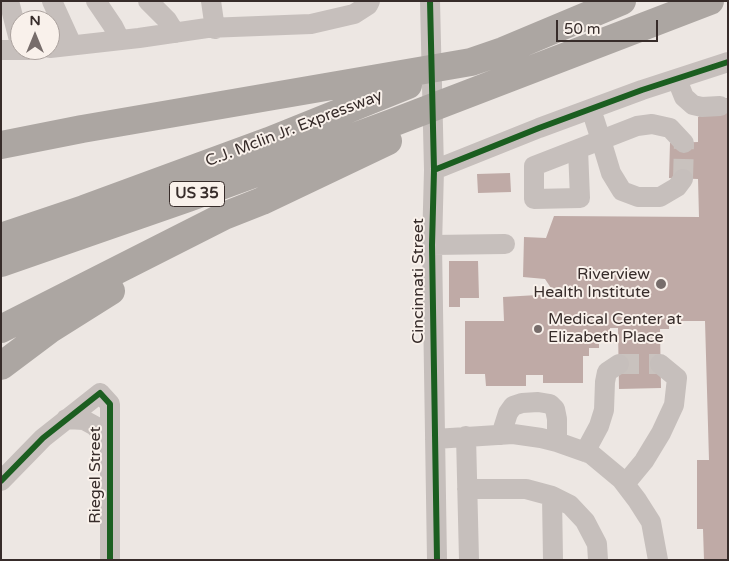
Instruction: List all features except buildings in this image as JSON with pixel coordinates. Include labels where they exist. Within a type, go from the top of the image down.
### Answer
[{"type":"highway","points":[[1,145],[82,129],[389,85],[503,51],[622,1]]},
{"type":"highway","name":"US 35","points":[[391,132],[484,94],[548,65],[698,6]]},
{"type":"highway","name":"C.J. Mclin Jr. Expressway","points":[[1,237],[84,209],[362,105],[389,85]]},
{"type":"highway","points":[[1,134],[82,129]]},
{"type":"highway","points":[[1,366],[49,330],[118,286],[262,201],[391,132]]},
{"type":"highway","name":"C.J. Mclin Jr. Expressway","points":[[1,263],[188,198],[391,132]]},
{"type":"highway","points":[[1,330],[224,216],[262,201]]},
{"type":"street","points":[[52,1],[72,46]]},
{"type":"street","points":[[96,1],[120,40]]},
{"type":"street","points":[[148,1],[167,20],[175,33]]},
{"type":"street","points":[[212,1],[215,28]]},
{"type":"street","points":[[60,47],[215,28],[311,24],[340,10],[354,14],[368,5],[370,1]]},
{"type":"street","name":"Cincinnati Street","points":[[430,1],[434,170],[432,245],[437,560]]},
{"type":"street","points":[[434,170],[598,106],[728,62]]},
{"type":"street","points":[[679,78],[684,97],[693,105],[720,106]]},
{"type":"street","points":[[598,106],[601,140],[611,173],[622,191],[638,197],[660,197],[677,187],[682,179]]},
{"type":"street","points":[[578,149],[637,126],[652,124],[670,128],[684,143]]},
{"type":"street","points":[[432,245],[504,244]]},
{"type":"street","points":[[585,452],[599,426],[604,410],[607,372],[619,364]]},
{"type":"street","points":[[625,484],[644,461],[661,433],[674,405],[677,378],[660,364]]},
{"type":"street","name":"Riegel Street","points":[[66,419],[100,394],[110,404],[110,560]]},
{"type":"street","points":[[501,435],[508,413],[513,406],[522,403],[538,402],[550,404],[555,410],[557,442]]},
{"type":"street","points":[[1,481],[43,438],[66,419],[84,420],[95,426],[110,447]]},
{"type":"street","points":[[435,439],[501,435],[541,438],[585,452],[607,466],[638,500],[651,522],[658,560]]},
{"type":"street","points":[[466,436],[469,560]]},
{"type":"street","points":[[467,489],[526,489],[552,496],[570,505],[585,521],[597,544],[598,560]]},
{"type":"street","points":[[552,496],[553,560]]},
{"type":"tunnel","points":[[683,179],[684,143]]},
{"type":"tunnel","points":[[619,364],[660,364]]},
{"type":"cycle path","points":[[430,1],[434,170],[432,245],[437,560]]},
{"type":"cycle path","points":[[434,170],[539,128],[642,90],[728,62]]},
{"type":"cycle path","points":[[1,481],[43,438],[100,393],[110,404],[110,560]]},
{"type":"place","name":"Riverview Health Institute","points":[[661,284]]},
{"type":"place","name":"Medical Center at Elizabeth Place","points":[[538,329]]}]
